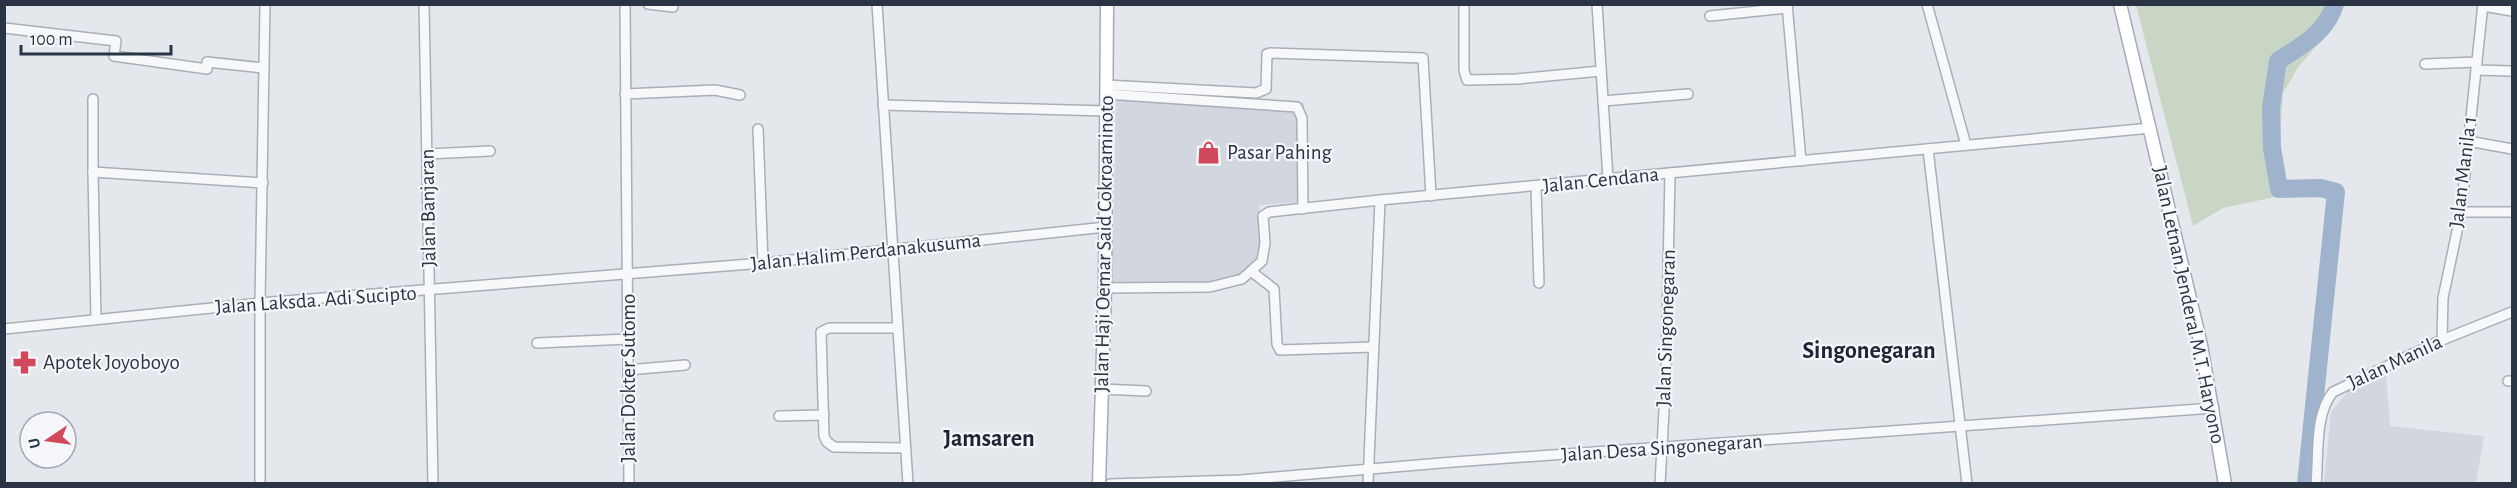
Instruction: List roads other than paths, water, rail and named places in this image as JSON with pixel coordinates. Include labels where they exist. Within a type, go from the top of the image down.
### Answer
[{"type":"main road","name":"Jalan Haji Oemar Said Cokroaminoto","points":[[1099,483],[1105,288],[1107,4]]},
{"type":"main road","name":"Jalan Letnan Jenderal M.T. Haryono","points":[[2120,4],[2201,345],[2214,408],[2225,483]]},
{"type":"street","points":[[260,483],[260,303],[265,4]]},
{"type":"street","name":"Jalan Banjaran","points":[[424,4],[433,483]]},
{"type":"street","name":"Jalan Dokter Sutomo","points":[[625,4],[628,483]]},
{"type":"street","points":[[648,4],[673,7]]},
{"type":"street","points":[[877,4],[891,249],[908,483]]},
{"type":"street","points":[[1464,4],[1464,69],[1467,80],[1517,79],[1601,71]]},
{"type":"street","points":[[1597,4],[1608,179]]},
{"type":"street","points":[[1927,4],[1966,145]]},
{"type":"street","points":[[2483,5],[2512,11]]},
{"type":"street","name":"Jalan Manila 1","points":[[2442,340],[2444,288],[2462,212],[2483,5]]},
{"type":"street","points":[[1710,16],[1787,6],[1801,161]]},
{"type":"street","points":[[4,28],[116,41],[114,56],[207,69],[207,62],[264,68]]},
{"type":"street","points":[[1106,89],[1256,93],[1266,89],[1266,61],[1267,54],[1270,53],[1423,58],[1431,196]]},
{"type":"street","points":[[2425,64],[2476,66],[2512,71]]},
{"type":"street","points":[[1106,89],[1297,107],[1302,118],[1303,208]]},
{"type":"street","points":[[625,94],[715,90],[740,94]]},
{"type":"street","points":[[1603,101],[1688,94]]},
{"type":"street","points":[[93,99],[96,320]]},
{"type":"street","points":[[883,105],[1106,111]]},
{"type":"street","name":"Jalan Cendana","points":[[1252,272],[1262,261],[1264,254],[1263,216],[1269,212],[2151,128]]},
{"type":"street","points":[[758,129],[763,263]]},
{"type":"street","points":[[2468,141],[2512,149]]},
{"type":"street","points":[[1928,149],[1967,483]]},
{"type":"street","points":[[427,154],[490,151]]},
{"type":"street","points":[[93,172],[263,183]]},
{"type":"street","name":"Jalan Singonegaran","points":[[1660,483],[1670,173]]},
{"type":"street","points":[[1536,187],[1539,283]]},
{"type":"street","points":[[1368,483],[1380,200]]},
{"type":"street","points":[[2462,212],[2512,212]]},
{"type":"street","name":"Jalan Halim Perdanakusuma","points":[[627,273],[763,263],[1106,227]]},
{"type":"street","points":[[1105,288],[1210,287],[1236,282],[1252,272],[1274,289],[1279,350],[1373,347]]},
{"type":"street","name":"Jalan Laksda. Adi Sucipto","points":[[4,329],[260,303],[430,291],[627,273]]},
{"type":"street","name":"Jalan Manila","points":[[2316,483],[2321,421],[2327,399],[2333,392],[2442,340],[2512,312]]},
{"type":"street","points":[[897,328],[829,328],[823,330],[820,336],[824,436],[827,442],[834,447],[905,448]]},
{"type":"street","points":[[537,343],[628,339]]},
{"type":"street","points":[[628,370],[685,365]]},
{"type":"street","points":[[1102,389],[1146,391]]},
{"type":"street","name":"Jalan Desa Singonegaran","points":[[1110,483],[1241,482],[1369,468],[2214,408]]},
{"type":"street","points":[[779,416],[824,415]]},
{"type":"waterway","points":[[2306,484],[2336,192],[2321,188],[2279,189],[2272,148],[2271,108],[2278,61],[2319,31],[2326,23],[2335,4]]},
{"type":"place","name":"Pasar Pahing","points":[[1209,152]]},
{"type":"place","name":"Apotek Joyoboyo","points":[[25,362]]},
{"type":"district","name":"Singonegaran","points":[[1869,351]]},
{"type":"district","name":"Jamsaren","points":[[989,439]]}]
